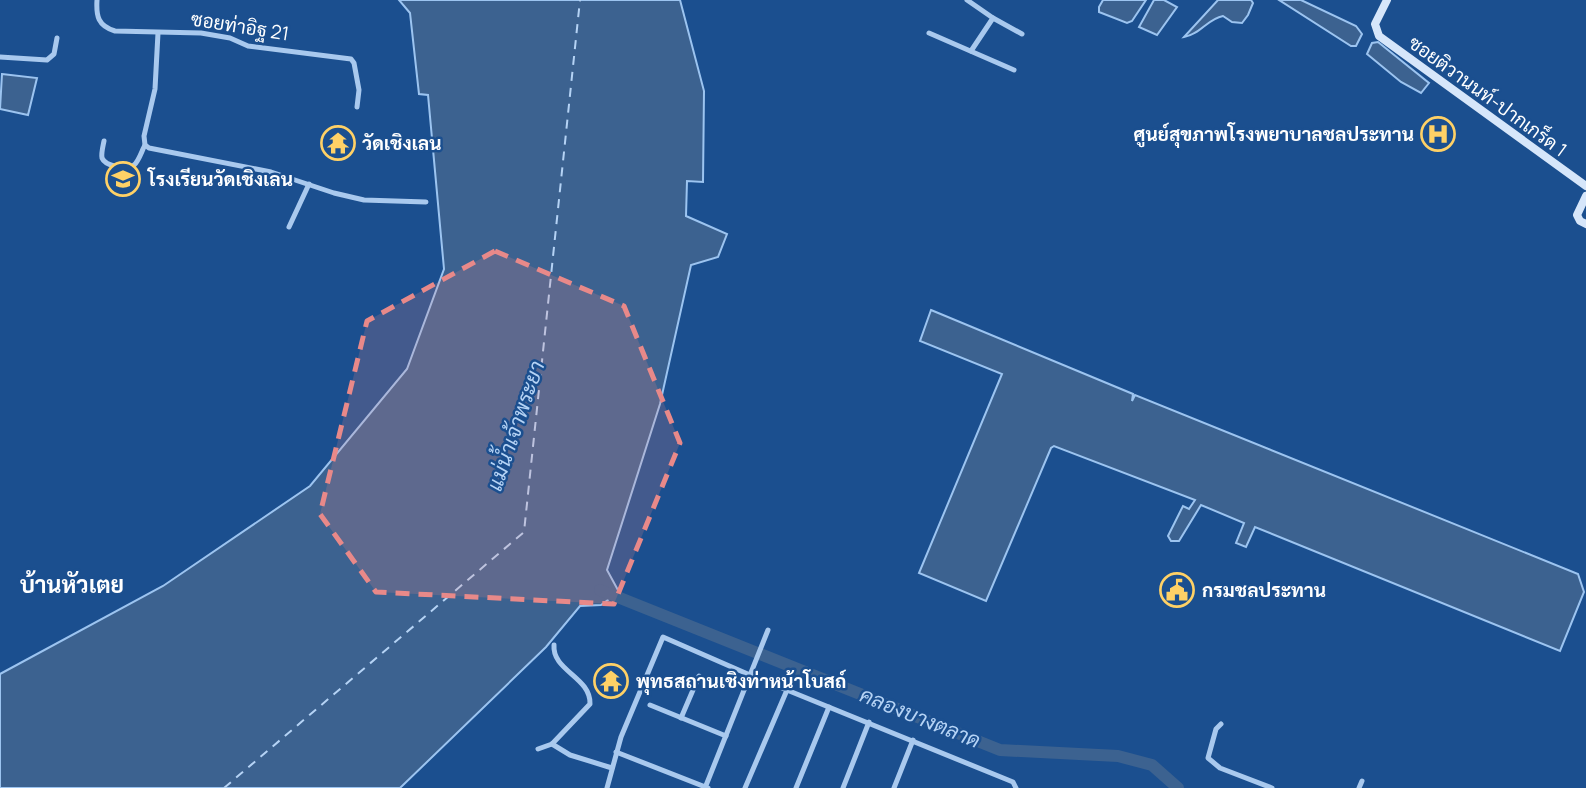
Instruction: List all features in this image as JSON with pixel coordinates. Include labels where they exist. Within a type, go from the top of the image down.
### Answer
[{"type":"street","name":"ซอยท่าอิฐ 21","points":[[97,0],[99,21],[105,28],[115,31],[224,36],[248,46],[351,60],[354,63],[359,90],[357,107]]},
{"type":"street","points":[[967,0],[992,18],[1022,34]]},
{"type":"street","name":"ซอยติวานนท์-ปากเกร็ด 1","points":[[1387,0],[1377,18],[1375,28],[1379,36],[1586,186]]},
{"type":"street","points":[[971,51],[992,18]]},
{"type":"street","points":[[104,141],[103,160],[111,165],[130,168],[145,145],[144,136],[155,89],[158,33]]},
{"type":"street","points":[[929,33],[1014,70]]},
{"type":"street","points":[[0,57],[47,60],[54,54],[57,38]]},
{"type":"street","points":[[145,145],[155,150],[271,172],[364,200],[426,202]]},
{"type":"street","points":[[289,227],[309,184]]},
{"type":"street","points":[[1586,196],[1577,215],[1580,221],[1586,224]]},
{"type":"street","points":[[616,752],[706,788],[768,630]]},
{"type":"street","points":[[607,788],[616,752],[663,637],[1013,782],[1016,788]]},
{"type":"street","points":[[538,749],[552,744],[586,710],[590,696],[586,687],[558,661],[554,645]]},
{"type":"street","points":[[681,718],[699,676]]},
{"type":"street","points":[[745,788],[787,690]]},
{"type":"street","points":[[650,705],[726,736]]},
{"type":"street","points":[[796,788],[829,706]]},
{"type":"street","points":[[843,788],[869,722]]},
{"type":"street","points":[[1221,724],[1216,729],[1209,758],[1220,768],[1272,788]]},
{"type":"street","points":[[894,788],[913,740]]},
{"type":"street","points":[[552,744],[570,755],[612,768]]},
{"type":"street","points":[[1359,788],[1362,781]]},
{"type":"highlighted area","points":[[495,251],[624,306],[680,443],[614,604],[376,592],[320,514],[367,321]]},
{"type":"water","name":"แม่น้ำเจ้าพระยา","points":[[399,0],[680,0],[704,91],[703,182],[687,181],[686,216],[727,234],[718,257],[691,265],[660,404],[607,570],[619,592],[601,605],[580,606],[546,647],[400,788],[0,788],[0,674],[163,586],[310,486],[407,369],[444,269],[428,95],[419,94],[410,13]]},
{"type":"water","points":[[1103,0],[1146,0],[1132,21],[1127,23],[1099,12]]},
{"type":"water","points":[[1154,0],[1164,0],[1177,7],[1157,35],[1139,27]]},
{"type":"water","points":[[1218,0],[1251,0],[1253,3],[1242,23],[1232,22],[1223,16],[1184,37]]},
{"type":"water","points":[[1279,0],[1301,0],[1356,26],[1362,34],[1356,46],[1351,46]]},
{"type":"water","points":[[1378,42],[1429,83],[1421,93],[1401,82],[1367,54],[1372,43]]},
{"type":"water","points":[[2,74],[37,78],[28,115],[0,109]]},
{"type":"water","points":[[931,310],[1133,394],[1132,401],[1135,395],[1578,574],[1584,592],[1560,651],[1255,527],[1246,547],[1236,543],[1244,523],[1201,505],[1179,541],[1171,541],[1168,536],[1183,506],[1189,509],[1195,500],[1054,446],[986,601],[919,573],[1002,374],[920,341]]},
{"type":"waterway","name":"คลองบางตลาด","points":[[600,590],[1000,750],[1118,756],[1152,765],[1178,788]]},
{"type":"ferry route","points":[[224,788],[524,532],[580,0]]},
{"type":"place","name":"ศูนย์สุขภาพโรงพยาบาลชลประทาน","points":[[1438,134]]},
{"type":"place","name":"วัดเชิงเลน","points":[[338,143]]},
{"type":"place","name":"โรงเรียนวัดเชิงเลน","points":[[123,179]]},
{"type":"place","name":"กรมชลประทาน","points":[[1177,590]]},
{"type":"place","name":"พุทธสถานเชิงท่าหน้าโบสถ์","points":[[611,681]]},
{"type":"district","name":"บ้านหัวเตย","points":[[72,585]]}]
